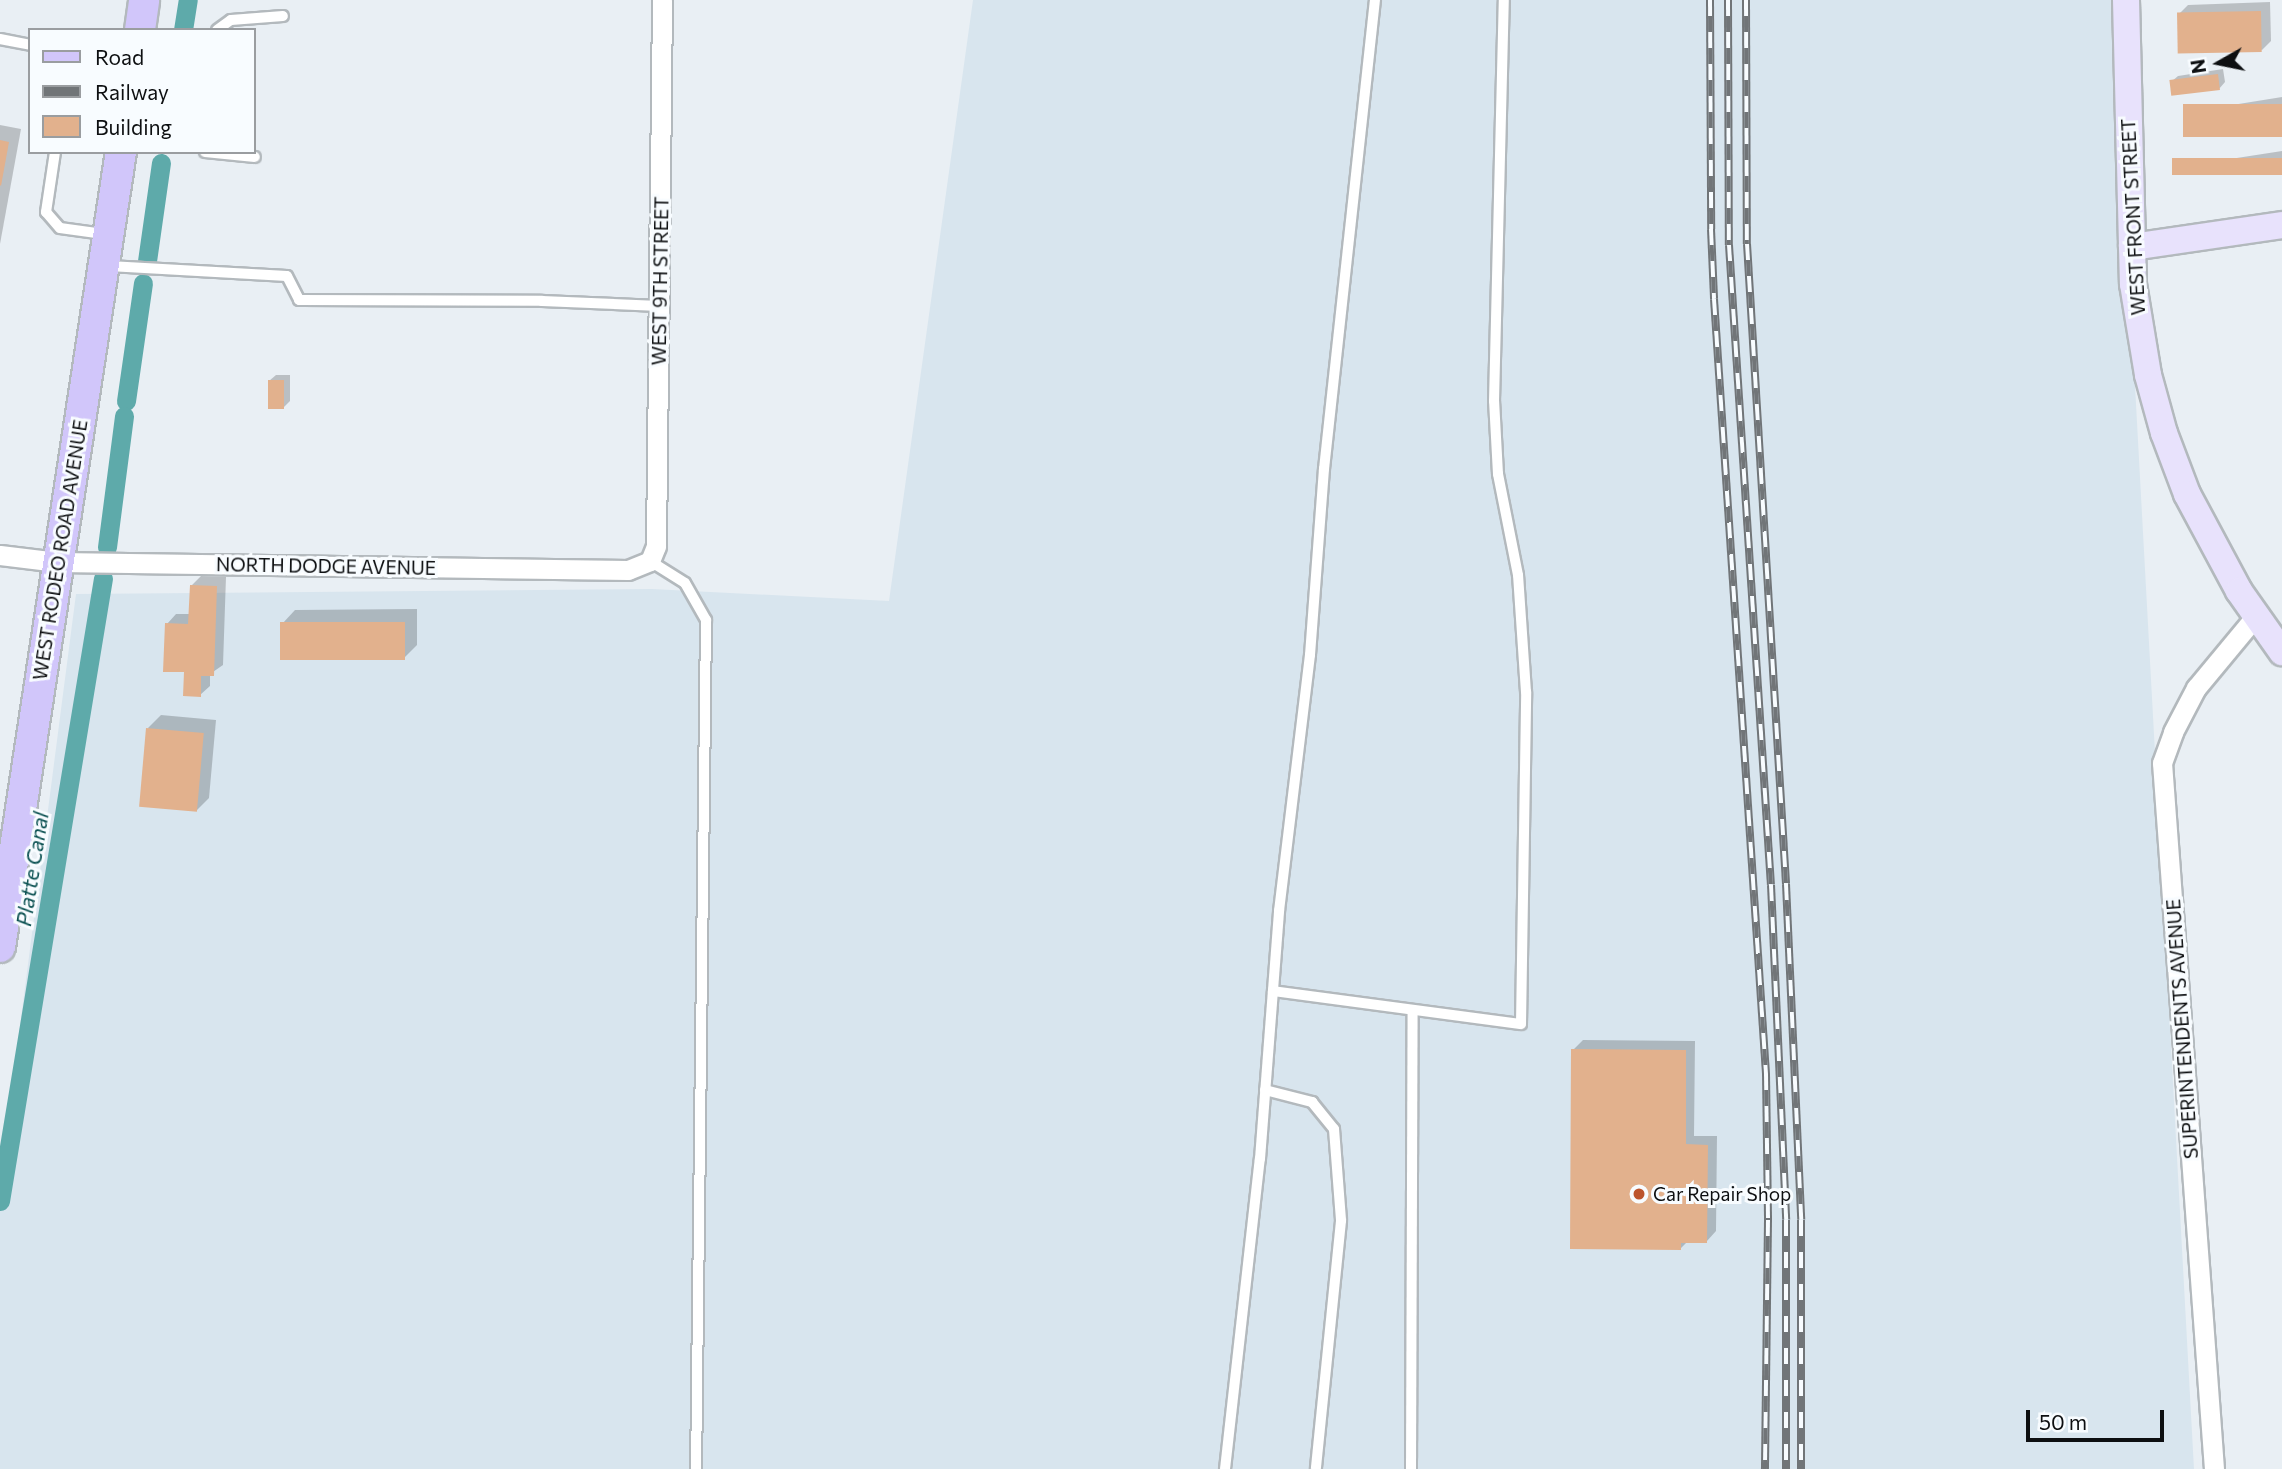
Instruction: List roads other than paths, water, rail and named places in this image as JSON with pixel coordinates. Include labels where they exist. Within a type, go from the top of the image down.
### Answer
[{"type":"main road","points":[[139,28],[144,0]]},
{"type":"main road","name":"WEST RODEO ROAD AVENUE","points":[[0,947],[121,154]]},
{"type":"street","name":"WEST 9TH STREET","points":[[650,561],[656,547],[662,0]]},
{"type":"street","name":"WEST FRONT STREET","points":[[2126,0],[2132,247],[2138,327],[2164,433],[2203,527],[2255,617],[2282,652]]},
{"type":"street","points":[[2132,247],[2282,225]]},
{"type":"street","name":"NORTH DODGE AVENUE","points":[[0,555],[58,562],[628,570],[650,561]]},
{"type":"street","name":"SUPERINTENDENTS AVENUE","points":[[2214,1469],[2162,763],[2173,732],[2196,688],[2255,617]]},
{"type":"lane","points":[[1225,1469],[1265,1090],[1279,911],[1310,656],[1324,469],[1376,0]]},
{"type":"lane","points":[[1273,991],[1521,1024],[1525,692],[1518,575],[1499,474],[1494,401],[1504,0]]},
{"type":"lane","points":[[220,28],[231,20],[282,16]]},
{"type":"lane","points":[[0,39],[28,45]]},
{"type":"lane","points":[[55,154],[46,212],[60,228],[108,234]]},
{"type":"lane","points":[[225,154],[255,157]]},
{"type":"lane","points":[[103,266],[287,276],[299,300],[542,300],[660,306]]},
{"type":"lane","points":[[650,561],[685,583],[706,620],[696,1469]]},
{"type":"lane","points":[[1411,1469],[1413,1010]]},
{"type":"lane","points":[[1265,1090],[1312,1102],[1334,1129],[1341,1222],[1316,1469]]},
{"type":"waterway","name":"Platte Canal","points":[[183,28],[188,0]]},
{"type":"waterway","points":[[147,261],[161,163]]},
{"type":"waterway","points":[[126,401],[143,283]]},
{"type":"waterway","points":[[107,547],[124,416]]},
{"type":"waterway","name":"Platte Canal","points":[[0,1201],[103,578]]},
{"type":"railway","points":[[1710,0],[1714,299],[1766,1074],[1768,1220],[1765,1469]]},
{"type":"railway","points":[[1728,0],[1729,245],[1771,885],[1786,1220],[1786,1469]]},
{"type":"railway","points":[[1746,0],[1747,244],[1786,884],[1801,1220],[1801,1469]]},
{"type":"place","name":"Car Repair Shop","points":[[1639,1194]]}]
